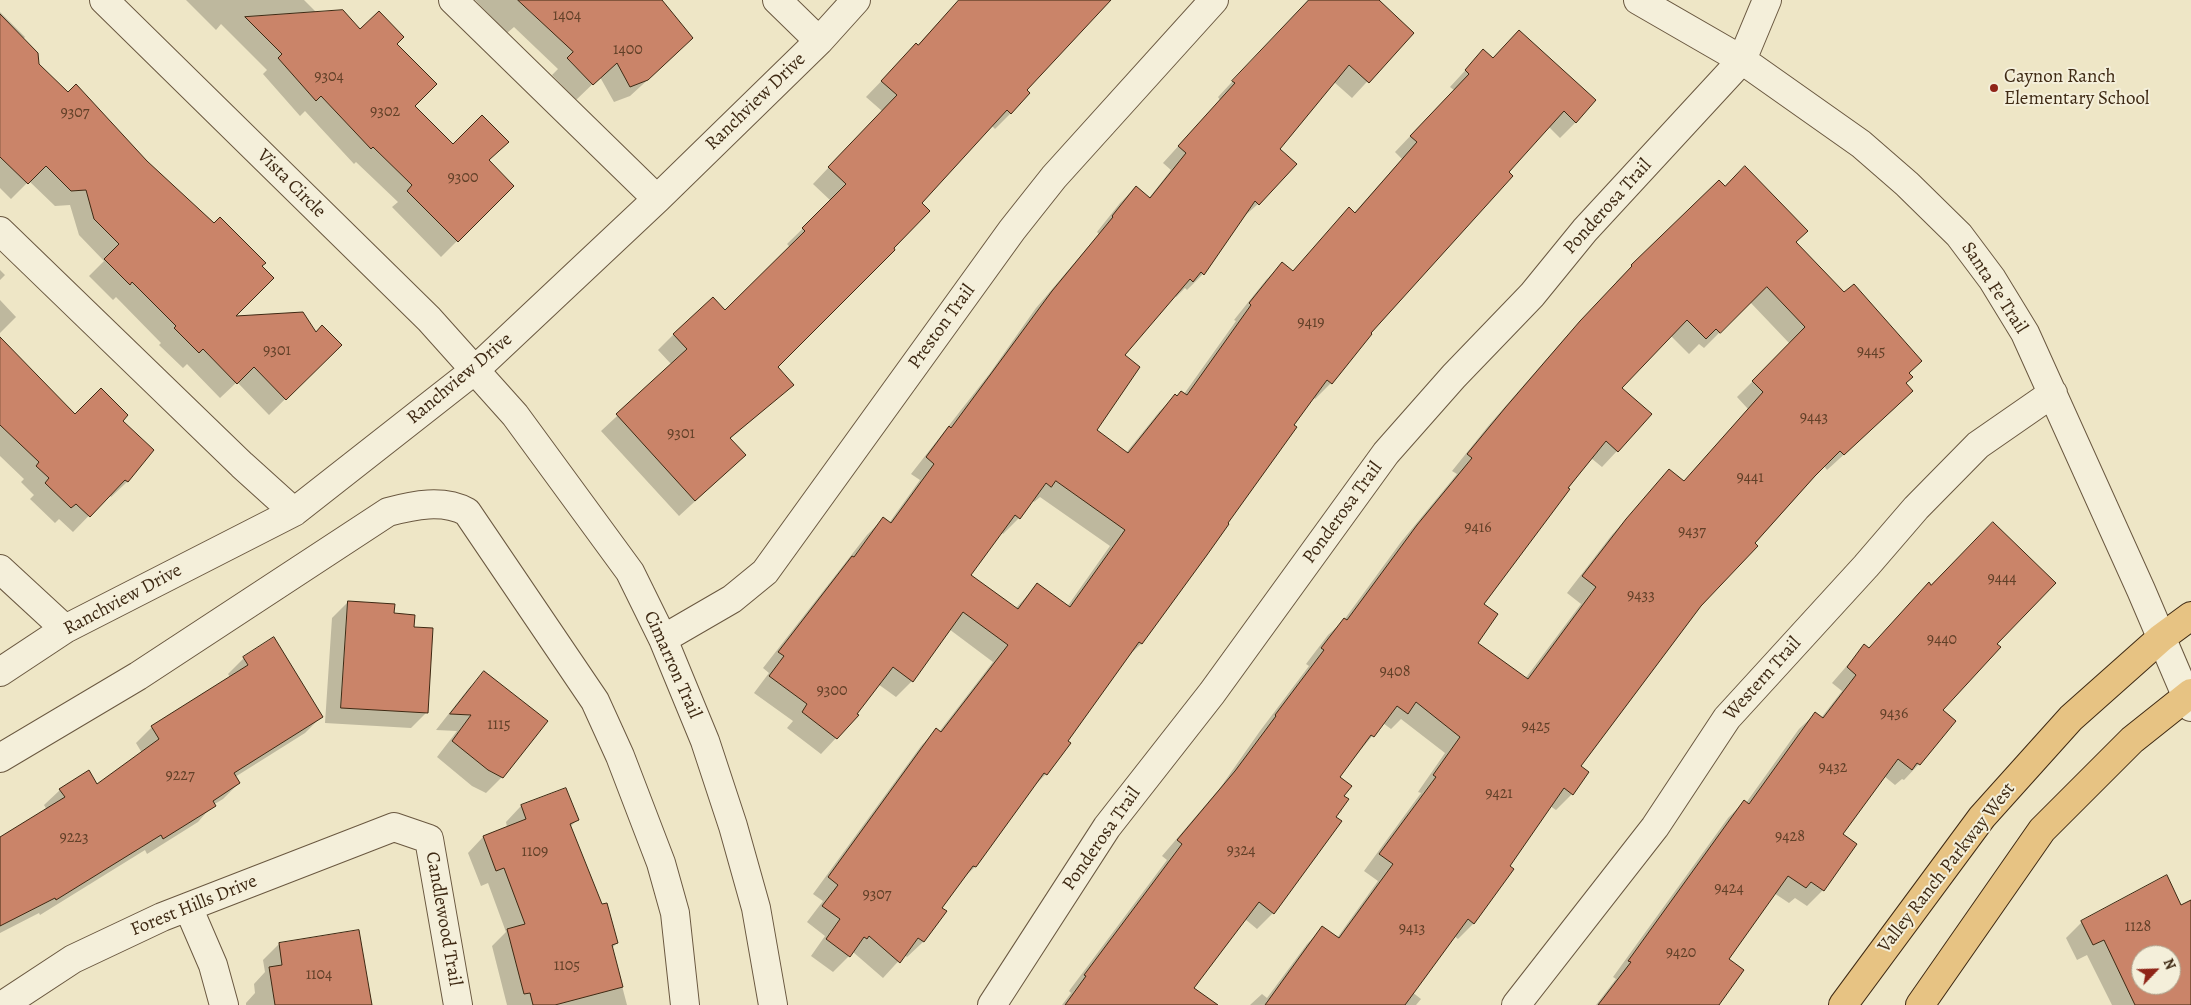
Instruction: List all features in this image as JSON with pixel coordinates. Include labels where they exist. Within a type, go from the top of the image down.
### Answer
[{"type":"main road","name":"Valley Ranch Parkway West","points":[[1843,1005],[1982,817],[2071,718],[2161,638],[2191,616]]},
{"type":"main road","points":[[1920,1005],[2042,830],[2132,740],[2190,699]]},
{"type":"street","name":"Vista Circle","points":[[104,0],[429,319],[475,370]]},
{"type":"street","points":[[453,0],[657,199]]},
{"type":"street","points":[[777,0],[819,41]]},
{"type":"street","name":"Ranchview Drive","points":[[0,672],[65,629],[294,512],[475,370],[657,199],[819,41],[856,0]]},
{"type":"street","name":"Preston Trail","points":[[663,639],[732,599],[765,572],[1012,230],[1054,177],[1214,0]]},
{"type":"street","name":"Santa Fe Trail","points":[[1638,0],[1742,60],[1861,144],[1907,184],[1959,234],[1992,280],[2025,333],[2190,699]]},
{"type":"street","name":"Ponderosa Trail","points":[[992,1005],[1107,827],[1212,693],[1386,453],[1454,376],[1532,295],[1586,230],[1742,60],[1767,0]]},
{"type":"street","points":[[0,231],[242,465],[294,512]]},
{"type":"street","name":"Cimarron Trail","points":[[475,370],[515,415],[630,572],[663,639],[705,741],[733,826],[756,908],[773,1005]]},
{"type":"street","name":"Western Trail","points":[[1516,1005],[1655,826],[1727,718],[1916,508],[1978,445],[2053,393]]},
{"type":"street","points":[[0,758],[138,676],[388,512],[414,504],[454,505],[467,512],[595,700],[620,756],[661,862],[675,914],[685,1005]]},
{"type":"street","points":[[0,569],[65,629]]},
{"type":"street","name":"Forest Hills Drive","points":[[3,1005],[72,959],[162,917],[394,828]]},
{"type":"street","name":"Candlewood Trail","points":[[394,828],[428,839],[458,1005]]},
{"type":"street","points":[[188,907],[212,965],[224,1005]]},
{"type":"building","points":[[518,0],[662,0],[693,38],[648,80],[630,87],[617,63],[593,85],[567,58],[573,52]]},
{"type":"building","points":[[959,0],[1111,0],[1027,90],[1030,93],[1011,114],[1007,110],[922,203],[930,211],[894,248],[895,250],[778,367],[794,385],[730,438],[746,455],[695,501],[616,414],[687,349],[673,334],[713,297],[725,310],[805,231],[802,228],[846,184],[828,167],[897,95],[881,81],[916,43],[918,45]]},
{"type":"building","points":[[1309,0],[1379,0],[1414,33],[1369,83],[1349,65],[1280,149],[1297,164],[1259,205],[1255,201],[1204,275],[1201,272],[1193,282],[1190,279],[1125,355],[1140,367],[1097,430],[1128,453],[1175,394],[1177,396],[1181,391],[1187,395],[1251,305],[1249,303],[1282,262],[1293,271],[1349,207],[1355,213],[1417,142],[1410,136],[1469,74],[1465,70],[1483,49],[1493,58],[1519,30],[1596,100],[1576,123],[1564,111],[1509,172],[1513,176],[1371,333],[1332,384],[1327,380],[1294,425],[1297,427],[1207,555],[1142,644],[1139,642],[1068,741],[1071,743],[1047,775],[1044,773],[976,867],[973,866],[942,908],[947,911],[924,942],[918,938],[900,963],[869,936],[867,939],[864,937],[850,957],[826,939],[840,919],[822,906],[838,885],[828,877],[936,728],[941,732],[1008,645],[963,612],[913,682],[893,667],[857,714],[859,715],[837,739],[802,712],[807,704],[769,676],[784,656],[778,652],[852,556],[854,557],[883,517],[891,523],[934,464],[926,457],[949,426],[951,428],[1052,291],[1136,186],[1150,198],[1186,153],[1178,146],[1235,83],[1232,81]],"holes":[[[1056,481],[1125,530],[1070,607],[1037,583],[1018,609],[971,575],[1015,515],[1020,519],[1046,483],[1051,487]]]},
{"type":"building","points":[[343,10],[360,29],[379,11],[404,37],[397,44],[437,84],[415,106],[453,144],[482,115],[509,142],[489,160],[514,186],[458,242],[407,191],[412,185],[373,147],[371,149],[321,96],[316,101],[278,58],[282,54],[245,17]]},
{"type":"building","points":[[0,14],[38,53],[39,64],[68,92],[76,84],[147,161],[214,223],[220,217],[266,263],[262,266],[274,278],[236,316],[303,312],[316,332],[322,325],[342,345],[286,400],[254,367],[237,384],[203,349],[199,353],[174,328],[176,326],[132,282],[130,285],[104,259],[119,244],[94,219],[86,190],[71,191],[46,166],[28,184],[0,157]]},
{"type":"building","points":[[1745,166],[1808,231],[1796,242],[1844,292],[1854,284],[1922,361],[1909,373],[1913,377],[1906,383],[1913,391],[1844,455],[1840,451],[1815,476],[1755,543],[1758,546],[1701,606],[1581,766],[1589,772],[1573,795],[1564,788],[1510,866],[1514,869],[1474,924],[1468,919],[1405,1005],[1265,1005],[1322,926],[1339,938],[1393,864],[1379,854],[1436,777],[1433,775],[1460,737],[1416,702],[1408,714],[1397,706],[1374,737],[1371,735],[1340,777],[1352,786],[1344,796],[1349,799],[1336,817],[1342,821],[1274,914],[1259,902],[1194,988],[1218,1005],[1065,1005],[1086,976],[1084,975],[1182,844],[1177,840],[1235,771],[1324,650],[1321,648],[1344,618],[1347,620],[1417,525],[1472,458],[1467,454],[1580,321],[1631,265],[1719,180],[1725,186]],"holes":[[[1767,287],[1805,327],[1752,381],[1763,392],[1684,481],[1669,469],[1626,519],[1582,576],[1596,587],[1528,679],[1478,643],[1498,614],[1484,604],[1570,489],[1568,488],[1606,441],[1618,452],[1652,414],[1622,388],[1687,320],[1706,339],[1716,329],[1720,333]]]},
{"type":"building","points":[[0,337],[75,414],[101,388],[128,415],[123,421],[154,450],[128,482],[125,480],[90,517],[76,504],[71,508],[45,483],[49,478],[36,466],[39,462],[0,425]]},
{"type":"building","points":[[1993,522],[2056,583],[1997,644],[2001,647],[1943,710],[1956,721],[1920,765],[1917,763],[1912,770],[1898,759],[1843,834],[1857,844],[1824,891],[1811,882],[1806,888],[1788,876],[1729,959],[1744,970],[1719,1005],[1598,1005],[1631,962],[1628,961],[1744,800],[1749,804],[1815,712],[1823,718],[1856,675],[1847,667],[1864,644],[1869,648],[1929,582],[1931,585]]},
{"type":"building","points":[[348,601],[395,604],[394,613],[415,615],[414,627],[433,628],[428,713],[341,708]]},
{"type":"building","points":[[274,637],[323,717],[234,773],[240,783],[213,801],[216,806],[163,839],[161,835],[56,900],[55,898],[0,926],[0,837],[65,797],[59,789],[89,770],[97,784],[159,739],[151,726],[248,665],[243,657]]},
{"type":"building","points":[[484,671],[548,721],[503,778],[488,770],[452,741],[471,715],[450,714]]},
{"type":"building","points":[[566,788],[579,820],[570,824],[602,904],[607,903],[618,943],[612,945],[623,987],[555,1005],[533,1005],[530,993],[524,994],[507,929],[525,924],[504,868],[496,871],[483,836],[526,819],[521,805]]},
{"type":"building","points":[[2167,875],[2181,905],[2191,900],[2191,1005],[2135,1005],[2104,940],[2093,945],[2081,921]]},
{"type":"building","points":[[359,930],[372,1005],[275,1005],[269,967],[282,965],[279,943]]},
{"type":"place","name":"Caynon Ranch Elementary School","points":[[1994,88]]}]
